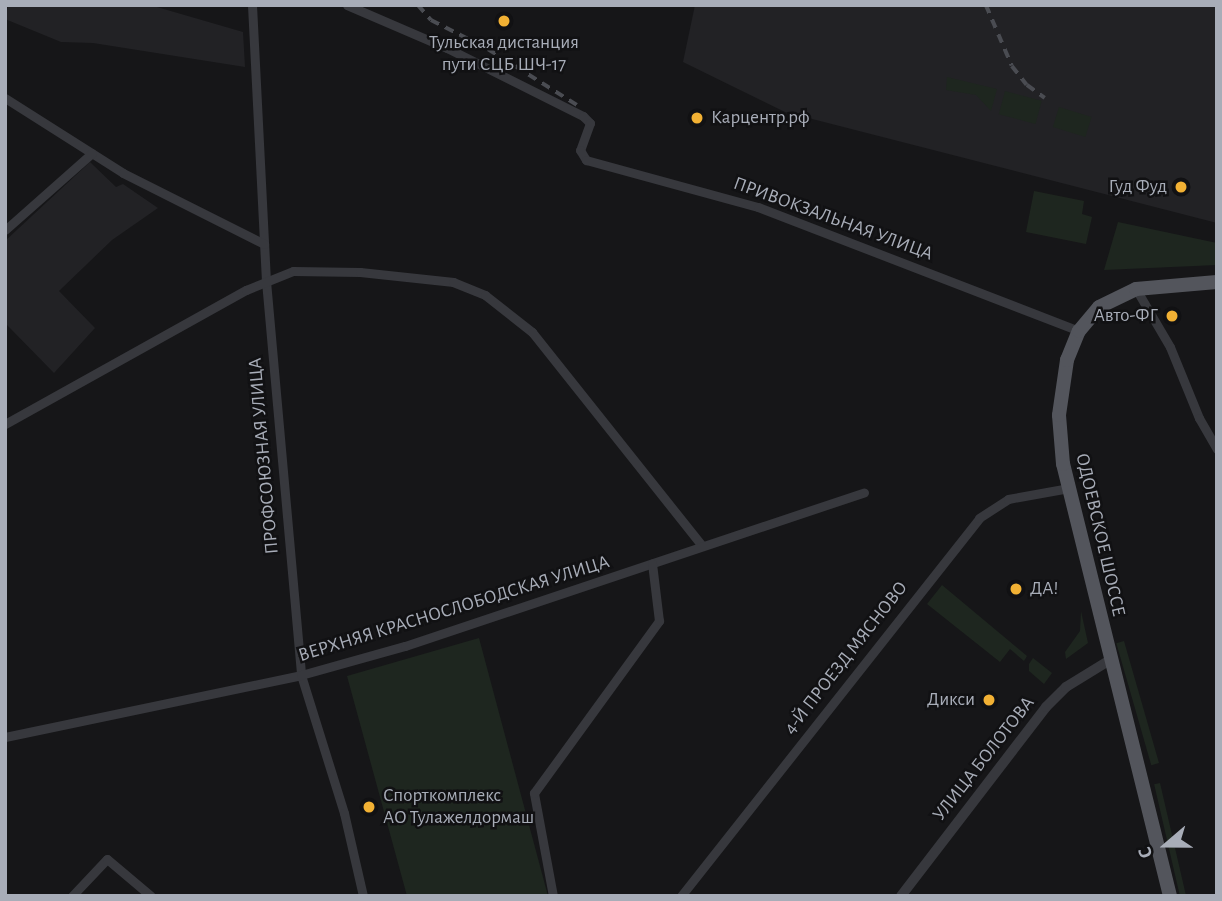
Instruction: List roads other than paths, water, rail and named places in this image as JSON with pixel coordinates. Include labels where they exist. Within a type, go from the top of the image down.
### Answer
[{"type":"main road","name":"ОДОЕВСКОЕ ШОССЕ","points":[[1170,896],[1069,488],[1059,437],[1059,415],[1067,360],[1079,331],[1099,307],[1136,289],[1217,282]]},
{"type":"street","name":"ПРОФСОЮЗНАЯ УЛИЦА","points":[[252,5],[266,281],[302,675],[344,813],[363,896]]},
{"type":"street","name":"ПРИВОКЗАЛЬНАЯ УЛИЦА","points":[[347,5],[447,48],[583,116],[590,123],[580,150],[586,160],[758,206],[1079,331]]},
{"type":"street","points":[[5,98],[123,173],[264,244]]},
{"type":"street","points":[[5,230],[92,153]]},
{"type":"street","points":[[5,424],[266,281],[293,271],[360,272],[453,282],[485,295],[533,332],[702,546]]},
{"type":"street","points":[[1136,289],[1170,347],[1199,418],[1217,449]]},
{"type":"street","name":"4-Й ПРОЕЗД МЯСНОВО","points":[[681,896],[979,518],[1008,499],[1069,488]]},
{"type":"street","name":"ВЕРХНЯЯ КРАСНОСЛОБОДСКАЯ УЛИЦА","points":[[5,737],[302,675],[405,646],[864,492]]},
{"type":"street","points":[[554,896],[534,793],[659,621],[652,563]]},
{"type":"street","name":"УЛИЦА БОЛОТОВА","points":[[901,896],[1046,707],[1066,687],[1110,660]]},
{"type":"street","points":[[72,896],[107,859],[151,896]]},
{"type":"railway","points":[[418,5],[431,20],[488,49],[577,105]]},
{"type":"railway","points":[[986,5],[1012,66],[1027,85],[1045,98]]},
{"type":"place","name":"Тульская дистанция пути СЦБ ШЧ-17","points":[[504,21]]},
{"type":"place","name":"Карцентр.рф","points":[[697,118]]},
{"type":"place","name":"Гуд Фуд","points":[[1181,187]]},
{"type":"place","name":"Авто-ФГ","points":[[1172,316]]},
{"type":"place","name":"ДА!","points":[[1016,589]]},
{"type":"place","name":"Дикси","points":[[989,700]]},
{"type":"place","name":"Спорткомплекс АО Тулажелдормаш","points":[[369,807]]}]
